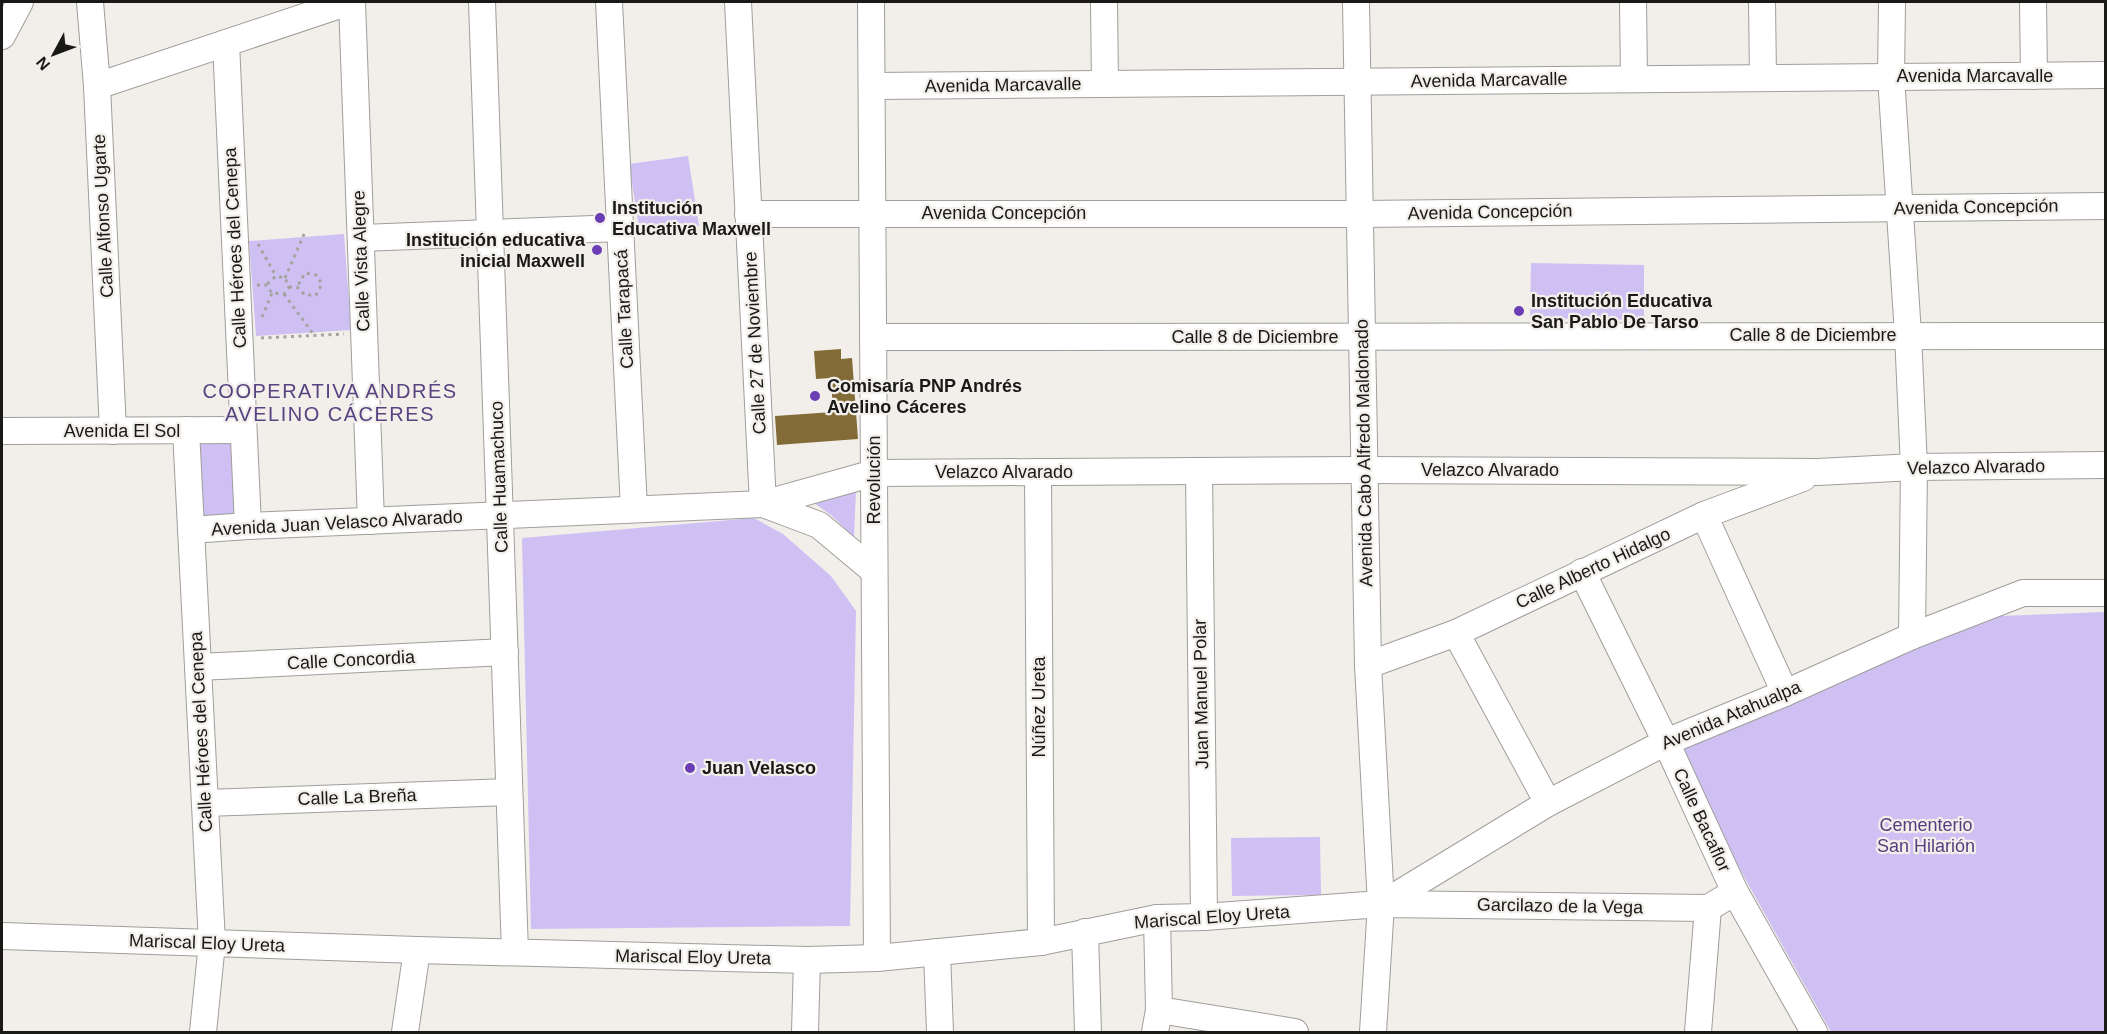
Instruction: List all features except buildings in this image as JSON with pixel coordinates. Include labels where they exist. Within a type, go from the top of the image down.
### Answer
[{"type":"street","points":[[2,36],[20,2]]},
{"type":"street","name":"Calle Alfonso Ugarte","points":[[90,2],[97,86],[113,431]]},
{"type":"street","points":[[97,86],[350,2]]},
{"type":"street","name":"Calle Vista Alegre","points":[[350,2],[371,521]]},
{"type":"street","name":"Calle Huamachuco","points":[[482,2],[515,952]]},
{"type":"street","name":"Calle Tarapacá","points":[[609,2],[633,509]]},
{"type":"street","name":"Calle 27 de Noviembre","points":[[738,2],[763,504]]},
{"type":"street","name":"Revolución","points":[[871,2],[877,958]]},
{"type":"street","points":[[1104,2],[1105,84]]},
{"type":"street","name":"Avenida Cabo Alfredo Maldonado","points":[[1356,2],[1368,665],[1382,904],[1372,1032]]},
{"type":"street","points":[[1633,2],[1634,79]]},
{"type":"street","points":[[1762,2],[1762,78]]},
{"type":"street","points":[[1892,2],[1891,77],[1908,334],[1914,467],[1912,636]]},
{"type":"street","points":[[2033,2],[2034,76]]},
{"type":"street","name":"Calle Héroes del Cenepa","points":[[226,43],[248,526]]},
{"type":"street","name":"Avenida Marcavalle","points":[[872,86],[2106,75]]},
{"type":"street","name":"Avenida Concepción","points":[[748,214],[1360,214],[2106,206]]},
{"type":"street","points":[[361,238],[620,228]]},
{"type":"street","name":"Calle 8 de Diciembre","points":[[873,337],[1908,334],[2106,336]]},
{"type":"street","name":"Calle Héroes del Cenepa","points":[[186,430],[212,943],[203,1032]]},
{"type":"street","name":"Avenida El Sol","points":[[2,431],[243,430]]},
{"type":"street","name":"Velazco Alvarado","points":[[874,473],[1364,470],[1818,472],[1914,467],[2106,465]]},
{"type":"street","name":"Juan Manuel Polar","points":[[1199,471],[1204,917]]},
{"type":"street","name":"Núñez Ureta","points":[[1038,472],[1041,942]]},
{"type":"street","name":"Calle Alberto Hidalgo","points":[[1368,665],[1456,633],[1704,515],[1818,472]]},
{"type":"street","name":"Avenida Juan Velasco Alvarado","points":[[191,531],[248,526],[763,504],[874,473]]},
{"type":"street","points":[[763,504],[819,525],[874,571]]},
{"type":"street","points":[[1704,515],[1785,693]]},
{"type":"street","name":"Calle Bacaflor","points":[[1582,572],[1666,742],[1735,892],[1814,1032]]},
{"type":"street","name":"Avenida Atahualpa","points":[[1382,904],[1548,803],[1666,742],[1785,693],[1912,636],[2023,593],[2106,593]]},
{"type":"street","points":[[1456,633],[1548,803]]},
{"type":"street","name":"Calle Concordia","points":[[198,667],[505,652]]},
{"type":"street","name":"Calle La Breña","points":[[205,803],[510,792]]},
{"type":"street","points":[[1698,1032],[1708,908],[1735,892]]},
{"type":"street","name":"Mariscal Eloy Ureta","points":[[2,936],[807,960],[877,958],[1041,942],[1157,918],[1204,917],[1382,904]]},
{"type":"street","name":"Garcilazo de la Vega","points":[[1382,904],[1708,908]]},
{"type":"street","points":[[1157,918],[1157,1021],[1295,1032]]},
{"type":"street","points":[[1085,932],[1088,1032]]},
{"type":"street","points":[[405,1032],[417,950]]},
{"type":"street","points":[[937,952],[940,1032]]},
{"type":"street","points":[[805,1032],[807,960]]},
{"type":"path","points":[[289,287],[285,278],[305,231]]},
{"type":"path","points":[[257,242],[276,276],[285,278]]},
{"type":"path","points":[[289,287],[297,288],[305,295],[316,295],[322,284],[316,275],[305,273],[297,288]]},
{"type":"path","points":[[237,285],[266,285],[276,276]]},
{"type":"path","points":[[266,285],[272,293],[284,294],[314,335]]},
{"type":"path","points":[[284,294],[289,287]]},
{"type":"path","points":[[239,339],[364,333]]},
{"type":"green space","points":[[688,156],[699,226],[640,234],[629,164]]},
{"type":"green space","points":[[344,234],[351,330],[256,336],[249,241]]},
{"type":"green space","points":[[1531,263],[1644,265],[1644,320],[1530,318]]},
{"type":"green space","points":[[234,438],[236,517],[201,517],[199,439]]},
{"type":"green space","points":[[856,491],[854,537],[831,515],[807,498]]},
{"type":"green space","name":"Juan Velasco","points":[[754,518],[783,534],[831,576],[856,611],[850,926],[531,929],[522,538]]},
{"type":"green space","name":"Cementerio San Hilarión","points":[[2105,612],[2105,1032],[1831,1032],[1673,750],[1973,617]]},
{"type":"green space","points":[[1320,837],[1321,895],[1232,896],[1231,838]]},
{"type":"place","name":"Institución Educativa Maxwell","points":[[600,218]]},
{"type":"place","name":"Institución educativa inicial Maxwell","points":[[597,250]]},
{"type":"place","name":"Institución Educativa San Pablo De Tarso","points":[[1519,311]]},
{"type":"place","name":"Comisaría PNP Andrés Avelino Cáceres","points":[[815,396]]},
{"type":"place","name":"Juan Velasco","points":[[690,768]]},
{"type":"district","name":"COOPERATIVA ANDRÉS AVELINO CÁCERES","points":[[330,402]]}]
